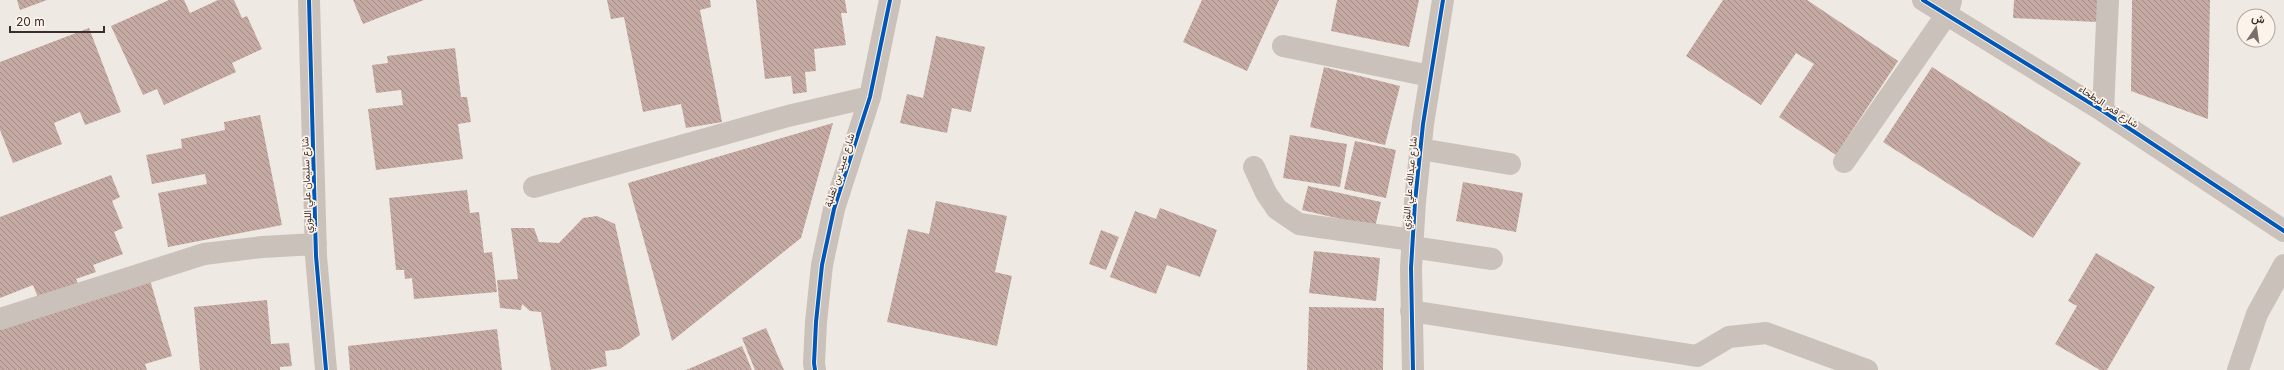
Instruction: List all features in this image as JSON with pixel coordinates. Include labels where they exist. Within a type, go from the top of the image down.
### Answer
[{"type":"street","name":"شارع سليمان علي اللوزي","points":[[309,0],[316,244],[326,370]]},
{"type":"street","name":"شارع عبيد بن ثعلبة","points":[[815,370],[816,322],[822,265],[834,209],[870,97],[890,0]]},
{"type":"street","name":"شارع عبدالله علي اللوزي","points":[[1413,370],[1411,312],[1412,243],[1420,148],[1443,0]]},
{"type":"street","name":"شارع قمر البطحاء","points":[[1923,0],[1949,7],[2284,231]]},
{"type":"street","points":[[2103,111],[2108,0]]},
{"type":"street","points":[[1844,162],[1949,7]]},
{"type":"street","points":[[1282,46],[1430,76]]},
{"type":"street","points":[[534,187],[788,116],[870,97]]},
{"type":"street","points":[[1420,148],[1510,164]]},
{"type":"street","points":[[1254,167],[1266,193],[1278,209],[1299,224],[1412,243],[1492,259]]},
{"type":"street","points":[[0,319],[204,254],[316,244]]},
{"type":"street","points":[[2238,370],[2257,314],[2284,265]]},
{"type":"street","points":[[1411,312],[1697,356],[1729,337],[1766,333],[1867,370]]},
{"type":"building","points":[[17,0],[47,0],[20,10]]},
{"type":"building","points":[[169,0],[184,0],[190,13],[218,0],[234,0],[242,18],[247,16],[262,49],[232,63],[236,72],[164,105],[157,89],[143,95],[111,26]]},
{"type":"building","points":[[353,0],[424,0],[363,24]]},
{"type":"building","points":[[607,0],[710,0],[711,7],[700,10],[722,122],[686,128],[681,104],[643,112],[624,17],[611,19]]},
{"type":"building","points":[[756,0],[845,0],[847,13],[841,13],[846,45],[814,49],[816,71],[805,72],[807,92],[793,94],[791,76],[765,79]]},
{"type":"building","points":[[1202,0],[1279,0],[1247,71],[1183,42]]},
{"type":"building","points":[[1337,0],[1419,0],[1409,47],[1331,31]]},
{"type":"building","points":[[1723,0],[1807,0],[1898,61],[1836,155],[1779,117],[1814,64],[1796,53],[1761,105],[1686,56]]},
{"type":"building","points":[[2014,0],[2099,0],[2098,22],[2013,18]]},
{"type":"building","points":[[2132,0],[2210,0],[2208,119],[2131,91]]},
{"type":"building","points":[[89,28],[121,112],[85,125],[80,112],[54,123],[62,144],[13,163],[0,130],[0,62]]},
{"type":"building","points":[[936,36],[985,47],[971,112],[952,108],[947,133],[900,123],[907,94],[923,98]]},
{"type":"building","points":[[455,48],[461,97],[467,97],[471,122],[458,124],[463,159],[376,170],[368,109],[403,105],[401,90],[376,93],[372,65],[388,63],[387,56]]},
{"type":"building","points":[[1324,67],[1400,86],[1385,145],[1310,127]]},
{"type":"building","points":[[1932,67],[2081,163],[2033,238],[1883,142]]},
{"type":"building","points":[[260,115],[282,225],[168,247],[158,193],[207,184],[205,174],[152,184],[146,155],[182,148],[181,139],[225,130],[224,122]]},
{"type":"building","points":[[833,123],[801,238],[672,341],[628,183]]},
{"type":"building","points":[[1290,135],[1347,144],[1340,187],[1283,178]]},
{"type":"building","points":[[1355,141],[1396,150],[1386,198],[1344,189]]},
{"type":"building","points":[[111,175],[120,197],[112,201],[123,228],[114,232],[123,254],[93,265],[96,272],[76,279],[81,290],[41,305],[33,285],[0,298],[0,217]]},
{"type":"building","points":[[1463,182],[1523,193],[1516,232],[1456,221]]},
{"type":"building","points":[[1308,186],[1381,202],[1375,227],[1302,210]]},
{"type":"building","points":[[467,190],[470,213],[479,212],[484,253],[492,252],[497,292],[414,299],[412,278],[405,279],[404,270],[396,270],[389,198]]},
{"type":"building","points":[[936,201],[1007,216],[995,272],[1012,276],[997,346],[887,322],[908,229],[929,234]]},
{"type":"building","points":[[1160,208],[1217,230],[1200,277],[1167,265],[1156,294],[1110,277],[1135,211],[1156,219]]},
{"type":"building","points":[[597,216],[615,224],[640,335],[620,349],[605,351],[607,366],[588,370],[551,370],[541,312],[530,311],[522,304],[521,310],[500,308],[497,280],[518,279],[511,228],[534,228],[539,242],[559,243],[583,218]]},
{"type":"building","points":[[1101,230],[1119,237],[1106,270],[1089,264]]},
{"type":"building","points":[[1314,251],[1380,258],[1376,301],[1309,293]]},
{"type":"building","points":[[2096,253],[2155,287],[2107,370],[2100,370],[2055,344],[2077,306],[2068,301]]},
{"type":"building","points":[[150,280],[172,356],[145,364],[147,370],[0,370],[0,323]]},
{"type":"building","points":[[267,300],[271,344],[289,343],[292,366],[280,367],[280,370],[200,370],[194,307]]},
{"type":"building","points":[[1309,307],[1384,308],[1383,370],[1307,370]]},
{"type":"building","points":[[766,328],[784,370],[755,370],[742,338]]},
{"type":"building","points":[[497,329],[502,370],[350,370],[348,346]]},
{"type":"building","points":[[742,346],[752,370],[686,370]]},
{"type":"cycle path","points":[[309,0],[316,256],[326,370]]},
{"type":"cycle path","points":[[815,370],[816,322],[822,265],[834,209],[870,97],[890,0]]},
{"type":"cycle path","points":[[1413,370],[1411,268],[1415,202],[1423,124],[1443,0]]},
{"type":"cycle path","points":[[1923,0],[2103,111],[2284,231]]}]
